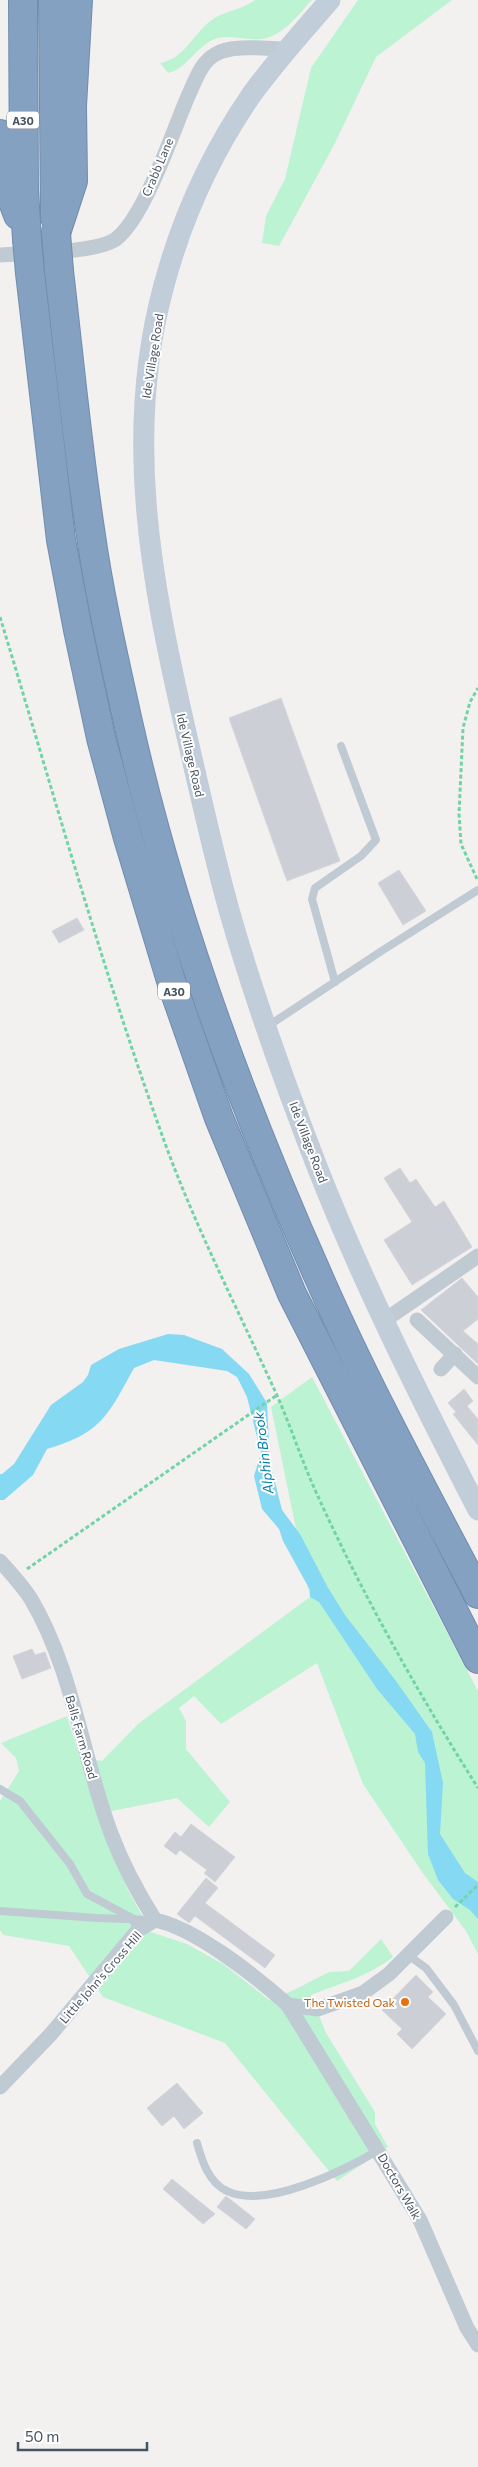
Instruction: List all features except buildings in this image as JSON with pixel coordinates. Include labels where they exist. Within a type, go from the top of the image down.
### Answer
[{"type":"highway","name":"A30","points":[[23,0],[24,190],[27,240],[61,540],[104,747],[128,838],[172,984],[219,1118],[292,1294],[478,1658]]},
{"type":"highway","name":"A30","points":[[53,0],[53,146],[56,234],[90,530],[129,724],[156,831],[200,973],[248,1109],[320,1282],[405,1455],[478,1594]]},
{"type":"highway","points":[[56,234],[73,181],[72,106],[78,0]]},
{"type":"highway","points":[[0,134],[2,172],[27,240]]},
{"type":"street","name":"Ide Village Road","points":[[330,0],[287,50],[252,95],[216,153],[190,205],[163,287],[146,382],[143,419],[146,517],[161,621],[212,844],[230,913],[267,1027],[317,1165],[385,1320],[478,1510]]},
{"type":"street","name":"Crabb Lane","points":[[0,255],[99,247],[115,240],[131,224],[158,169],[201,68],[215,54],[228,49],[287,50]]},
{"type":"street","points":[[385,1320],[478,1256]]},
{"type":"street","points":[[417,1320],[478,1377]]},
{"type":"street","points":[[441,1369],[455,1354]]},
{"type":"street","name":"Balls Farm Road","points":[[0,1561],[30,1599],[53,1644],[64,1674],[112,1836],[133,1883],[155,1920]]},
{"type":"street","points":[[288,2005],[318,2009],[363,1993],[388,1974],[446,1917]]},
{"type":"street","points":[[155,1920],[166,1922],[189,1933],[263,1982],[288,2005],[306,2035]]},
{"type":"street","name":"Little John's Cross Hill","points":[[0,2087],[51,2034],[135,1924],[155,1920]]},
{"type":"street","points":[[306,2035],[318,2009]]},
{"type":"street","name":"Doctors Walk","points":[[306,2035],[379,2150],[420,2220],[467,2328],[478,2345]]},
{"type":"lane","points":[[335,982],[312,899],[315,888],[361,856],[376,840],[341,746]]},
{"type":"lane","points":[[267,1027],[478,890]]},
{"type":"lane","points":[[0,1789],[20,1801],[70,1864],[87,1894],[135,1924]]},
{"type":"lane","points":[[0,1911],[97,1918],[135,1924]]},
{"type":"lane","points":[[408,1955],[426,1968],[454,2005],[478,2051]]},
{"type":"lane","points":[[197,2143],[201,2158],[213,2181],[226,2191],[256,2198],[342,2171],[379,2150]]},
{"type":"path","points":[[0,617],[110,982],[167,1149],[215,1261],[277,1395],[314,1489],[349,1562],[420,1694],[478,1788]]},
{"type":"path","points":[[478,688],[470,702],[462,728],[460,814],[462,844],[478,882]]},
{"type":"path","points":[[15,1578],[267,1400],[277,1395]]},
{"type":"path","points":[[459,1904],[478,1885]]},
{"type":"green space","points":[[255,0],[312,0],[292,22],[269,37],[260,39],[227,37],[215,39],[208,42],[181,67],[168,73],[160,63],[169,61],[176,56],[213,19]]},
{"type":"green space","points":[[358,0],[452,0],[376,57],[334,145],[279,246],[262,243],[266,216],[285,179],[311,68]]},
{"type":"green space","points":[[312,1377],[478,1691],[478,1954],[466,1931],[422,1872],[363,1784],[317,1663],[221,1724],[194,1696],[179,1708],[186,1721],[186,1749],[230,1802],[209,1827],[177,1798],[112,1811],[98,1817],[127,1888],[151,1932],[187,1944],[223,1964],[269,2000],[294,1990],[329,1972],[349,1971],[381,1939],[393,1957],[362,1975],[311,1995],[326,2033],[375,2112],[375,2124],[388,2147],[337,2181],[225,2043],[103,1997],[69,1946],[3,1935],[0,1930],[0,1801],[19,1771],[16,1758],[1,1743],[67,1716],[80,1758],[102,1761],[138,1724],[310,1597],[271,1407]]},
{"type":"water","name":"Alphin Brook","points":[[168,1334],[184,1335],[222,1349],[249,1374],[267,1403],[270,1462],[282,1510],[300,1534],[327,1586],[345,1615],[396,1681],[432,1732],[443,1783],[440,1834],[465,1873],[478,1882],[478,1919],[470,1910],[453,1899],[438,1880],[428,1854],[425,1763],[418,1752],[415,1734],[377,1689],[319,1602],[310,1597],[310,1590],[283,1541],[279,1529],[262,1509],[254,1476],[261,1453],[247,1397],[237,1377],[227,1371],[154,1360],[134,1368],[110,1410],[92,1429],[65,1443],[47,1449],[33,1475],[4,1500],[0,1500],[0,1474],[14,1464],[51,1405],[83,1382],[88,1375],[91,1365],[119,1349]]},
{"type":"place","name":"The Twisted Oak","points":[[405,2002]]}]
